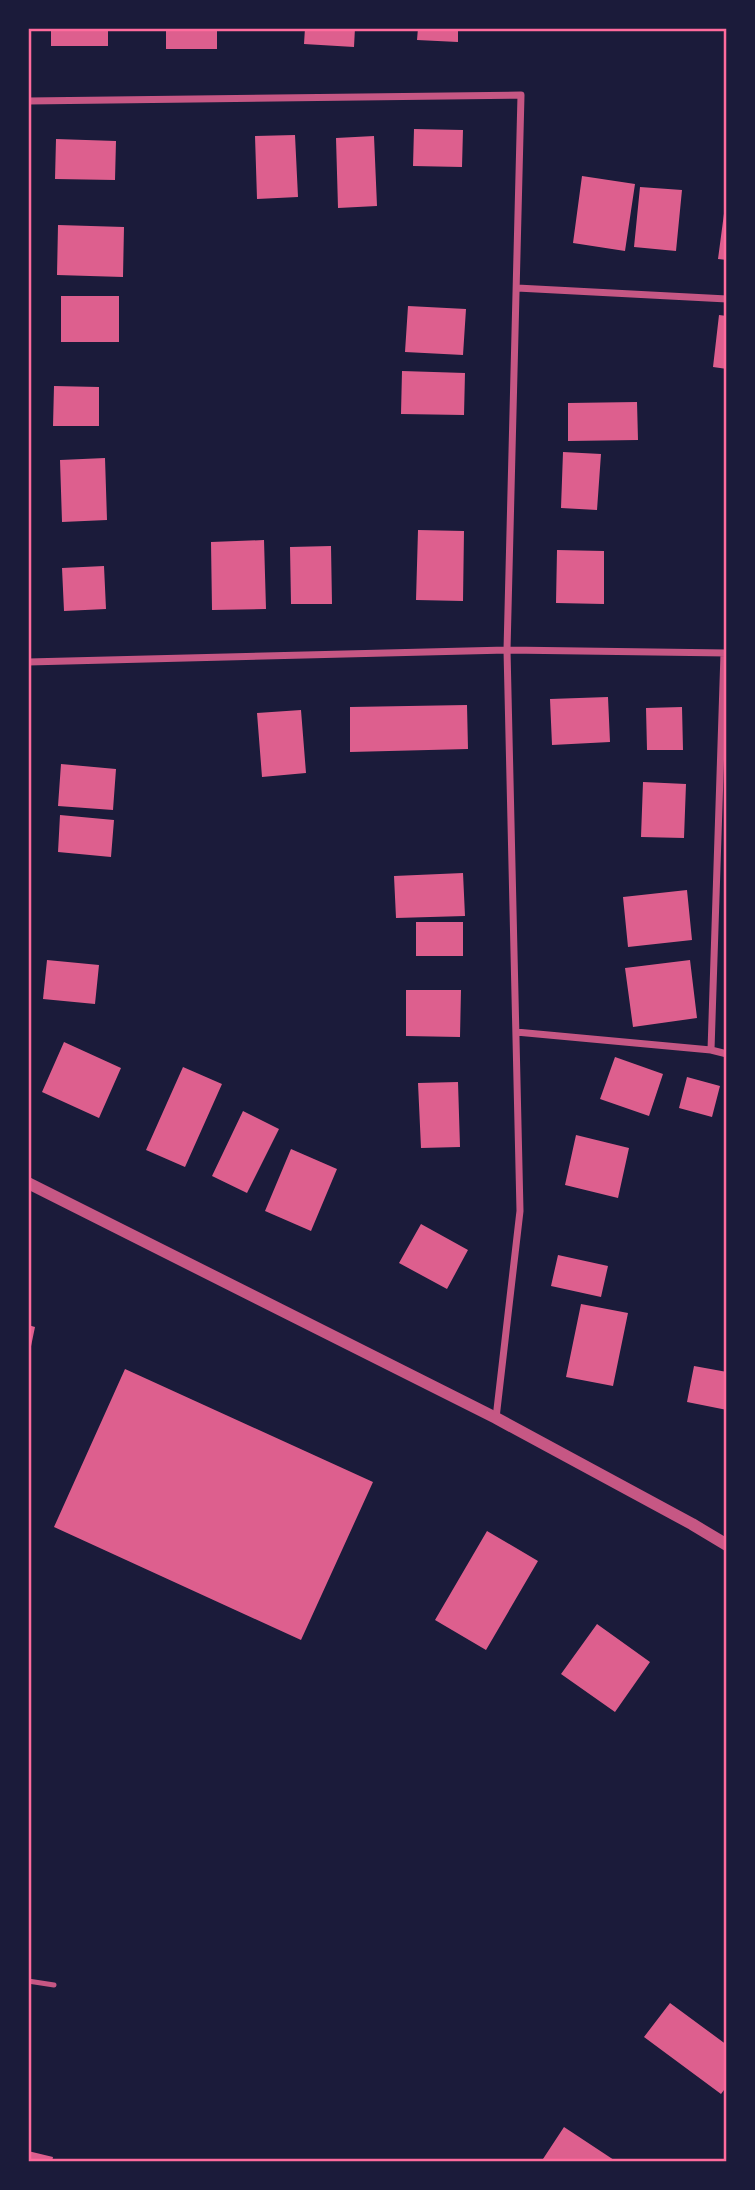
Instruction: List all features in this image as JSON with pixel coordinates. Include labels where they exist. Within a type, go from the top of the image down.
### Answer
[{"type":"street","points":[[28,100],[521,95],[507,650],[520,1211],[496,1418]]},
{"type":"street","points":[[517,288],[727,299]]},
{"type":"street","points":[[28,662],[507,650],[725,653],[711,1050]]},
{"type":"street","points":[[516,1032],[711,1050],[727,1054]]},
{"type":"street","points":[[28,1183],[496,1418],[727,1545]]},
{"type":"lane","points":[[28,1980],[54,1985]]},
{"type":"building","points":[[51,28],[108,28],[108,46],[51,46]]},
{"type":"building","points":[[166,28],[217,28],[217,49],[166,49]]},
{"type":"building","points":[[305,28],[355,28],[354,47],[304,44]]},
{"type":"building","points":[[418,28],[458,28],[458,42],[417,40]]},
{"type":"building","points":[[414,129],[463,130],[462,167],[413,166]]},
{"type":"building","points":[[295,135],[298,197],[257,199],[255,136]]},
{"type":"building","points":[[374,136],[377,206],[338,208],[336,138]]},
{"type":"building","points":[[56,139],[116,141],[115,180],[55,179]]},
{"type":"building","points":[[582,176],[635,184],[625,251],[573,243]]},
{"type":"building","points":[[640,187],[682,190],[676,251],[634,247]]},
{"type":"building","points":[[725,206],[727,207],[727,260],[718,259]]},
{"type":"building","points":[[58,225],[124,227],[123,277],[57,275]]},
{"type":"building","points":[[61,296],[119,296],[119,342],[61,342]]},
{"type":"building","points":[[408,306],[466,309],[463,355],[405,352]]},
{"type":"building","points":[[719,315],[727,316],[727,369],[713,367]]},
{"type":"building","points":[[402,371],[465,373],[464,415],[401,414]]},
{"type":"building","points":[[54,386],[99,387],[99,426],[53,426]]},
{"type":"building","points":[[637,402],[638,440],[568,441],[568,403]]},
{"type":"building","points":[[563,452],[601,454],[597,510],[561,508]]},
{"type":"building","points":[[105,458],[107,520],[62,522],[60,460]]},
{"type":"building","points":[[418,530],[464,531],[463,601],[416,600]]},
{"type":"building","points":[[264,540],[266,609],[212,610],[211,542]]},
{"type":"building","points":[[331,546],[332,604],[291,604],[290,547]]},
{"type":"building","points":[[557,550],[604,551],[604,604],[556,603]]},
{"type":"building","points":[[104,566],[106,609],[64,611],[62,568]]},
{"type":"building","points":[[608,697],[610,742],[552,745],[550,699]]},
{"type":"building","points":[[467,705],[468,749],[350,752],[350,707]]},
{"type":"building","points":[[682,707],[683,750],[647,750],[646,708]]},
{"type":"building","points":[[301,710],[306,773],[262,777],[257,713]]},
{"type":"building","points":[[61,764],[116,769],[113,810],[58,806]]},
{"type":"building","points":[[643,782],[686,784],[684,838],[641,837]]},
{"type":"building","points":[[60,815],[114,820],[111,857],[58,852]]},
{"type":"building","points":[[463,873],[465,916],[396,918],[394,876]]},
{"type":"building","points":[[687,890],[692,940],[628,947],[623,897]]},
{"type":"building","points":[[416,922],[463,922],[463,956],[416,956]]},
{"type":"building","points":[[47,960],[99,965],[95,1004],[43,999]]},
{"type":"building","points":[[690,960],[697,1018],[633,1027],[625,968]]},
{"type":"building","points":[[406,990],[461,990],[460,1037],[406,1036]]},
{"type":"building","points":[[64,1042],[121,1068],[99,1118],[42,1092]]},
{"type":"building","points":[[615,1057],[663,1074],[649,1116],[600,1099]]},
{"type":"building","points":[[183,1067],[222,1084],[185,1167],[146,1150]]},
{"type":"building","points":[[687,1077],[720,1086],[712,1117],[679,1108]]},
{"type":"building","points":[[458,1082],[460,1147],[421,1148],[418,1083]]},
{"type":"building","points":[[243,1111],[279,1129],[247,1193],[212,1176]]},
{"type":"building","points":[[576,1135],[629,1148],[618,1198],[565,1185]]},
{"type":"building","points":[[291,1149],[337,1169],[311,1231],[265,1211]]},
{"type":"building","points":[[421,1224],[468,1250],[447,1289],[399,1263]]},
{"type":"building","points":[[558,1255],[608,1266],[601,1297],[551,1286]]},
{"type":"building","points":[[581,1304],[628,1313],[613,1386],[566,1377]]},
{"type":"building","points":[[28,1325],[35,1327],[29,1356],[28,1356]]},
{"type":"building","points":[[694,1366],[727,1372],[727,1410],[687,1402]]},
{"type":"building","points":[[125,1369],[373,1482],[301,1640],[54,1527]]},
{"type":"building","points":[[487,1531],[538,1561],[486,1650],[435,1620]]},
{"type":"building","points":[[597,1624],[650,1662],[615,1712],[561,1674]]},
{"type":"building","points":[[670,2003],[727,2045],[727,2086],[721,2094],[644,2037]]},
{"type":"building","points":[[564,2127],[617,2162],[541,2162]]},
{"type":"building","points":[[28,2151],[53,2157],[52,2162],[28,2162]]}]
